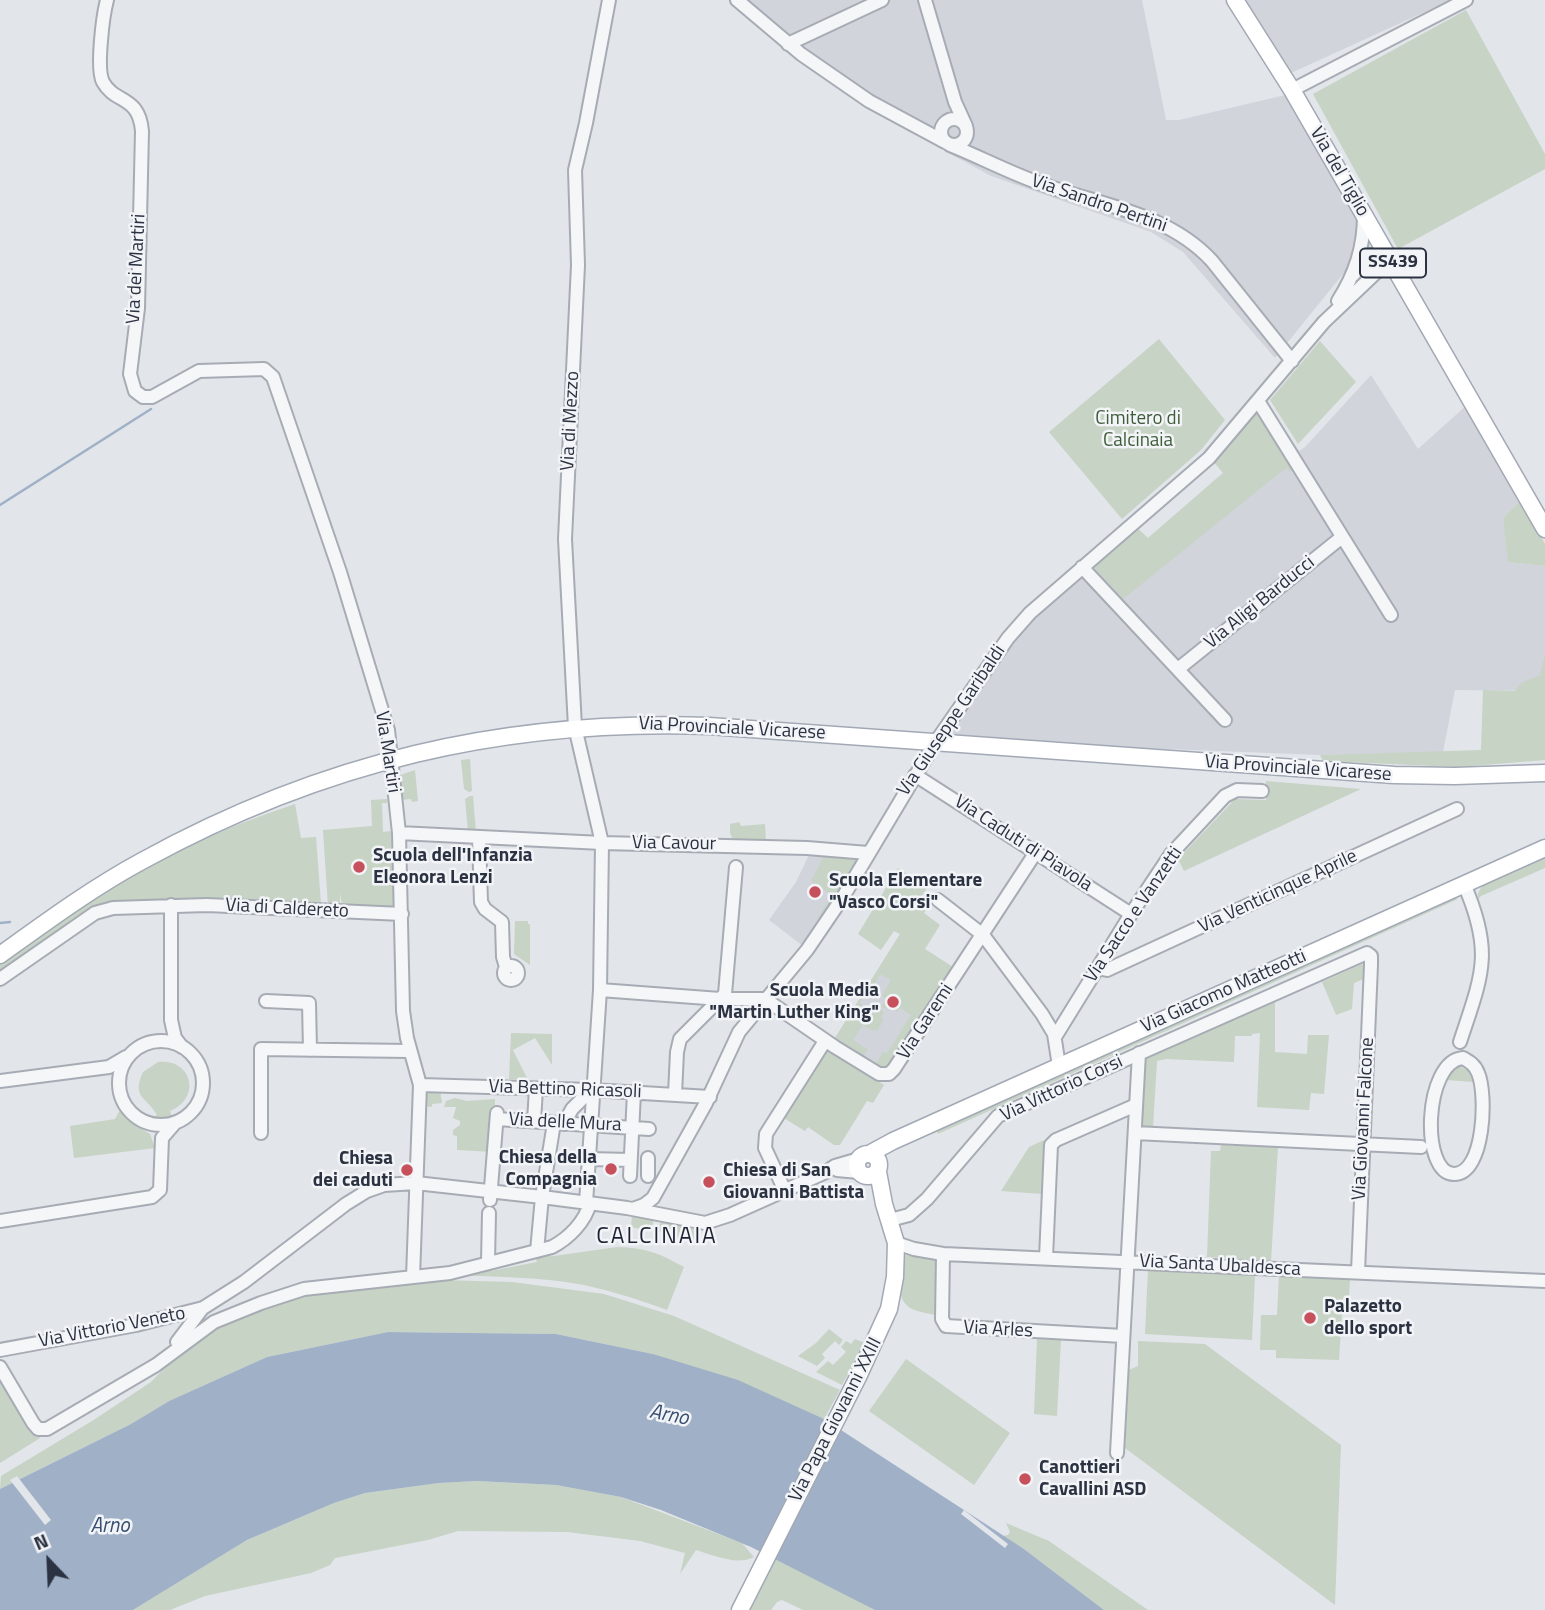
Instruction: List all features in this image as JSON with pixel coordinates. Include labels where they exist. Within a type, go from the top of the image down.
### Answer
[{"type":"main road","name":"Via del Tiglio","points":[[1235,0],[1292,90],[1387,252],[1545,529]]},
{"type":"main road","name":"Via Provinciale Vicarese","points":[[0,955],[96,888],[193,834],[300,788],[390,759],[465,742],[575,727],[623,724],[709,726],[1394,775],[1545,773]]},
{"type":"main road","name":"Via Provinciale Vicarese","points":[[1515,773],[1545,766]]},
{"type":"main road","name":"Via Giacomo Matteotti","points":[[868,1166],[893,1141],[1545,848]]},
{"type":"main road","name":"Via Papa Giovanni XXIII","points":[[740,1610],[890,1309],[896,1243],[890,1220],[868,1166]]},
{"type":"street","name":"Via dei Martiri","points":[[107,0],[103,21],[101,77],[107,87],[134,107],[142,126],[138,305],[130,364],[132,387],[148,398],[199,371],[260,369],[269,373],[279,390]]},
{"type":"street","name":"Via di Mezzo","points":[[588,1203],[592,1090],[600,990],[602,843],[575,727],[565,539],[578,265],[575,170],[609,0]]},
{"type":"street","name":"Via Sandro Pertini","points":[[737,0],[788,44],[869,101],[948,144],[1011,173],[1133,212],[1183,234],[1199,246],[1212,261],[1292,361]]},
{"type":"street","points":[[788,44],[882,0]]},
{"type":"street","points":[[925,0],[971,148],[978,157]]},
{"type":"street","points":[[1292,90],[1466,0]]},
{"type":"street","points":[[924,131],[936,130],[944,123],[956,102]]},
{"type":"street","points":[[954,118],[959,119],[967,130],[961,143],[948,144],[940,133],[944,123],[954,118]]},
{"type":"street","points":[[1364,215],[1362,249],[1356,281],[1388,277],[1405,286]]},
{"type":"street","name":"Via Giuseppe Garibaldi","points":[[633,1209],[649,1202],[661,1184],[710,1097],[739,1032],[807,950],[843,897],[935,743],[1017,626],[1209,458],[1356,281],[1382,267],[1387,252]]},
{"type":"street","name":"Via Martiri","points":[[279,390],[361,637],[371,680],[386,723],[399,834],[403,1011],[410,1051],[420,1085],[413,1277]]},
{"type":"street","points":[[1258,401],[1391,615]]},
{"type":"street","name":"Via Aligi Barducci","points":[[1178,669],[1342,537]]},
{"type":"street","points":[[1082,567],[1225,719]]},
{"type":"street","name":"Via Caduti di Piavola","points":[[915,775],[1131,914]]},
{"type":"street","name":"Via Sacco e Vanzetti","points":[[1055,1037],[1171,854],[1225,796],[1237,790],[1262,791]]},
{"type":"street","name":"Via Venticinque Aprile","points":[[1098,968],[1107,970],[1457,809]]},
{"type":"street","name":"Via Cavour","points":[[399,834],[807,848],[867,853]]},
{"type":"street","points":[[479,837],[481,902],[485,909],[502,922],[506,967]]},
{"type":"street","points":[[983,935],[1036,852]]},
{"type":"street","points":[[675,1094],[680,1039],[725,993],[736,867]]},
{"type":"street","points":[[1460,1042],[1462,1053],[1477,1069],[1481,1085],[1482,1113],[1475,1155],[1466,1170],[1455,1174],[1442,1170],[1435,1156],[1432,1132],[1436,1088],[1460,1042],[1481,969],[1483,944],[1478,920],[1464,884]]},
{"type":"street","points":[[938,900],[983,935],[1042,1014],[1055,1037],[1059,1066]]},
{"type":"street","points":[[0,1221],[152,1197],[160,1190],[162,1138],[176,1122],[195,1108],[203,1086],[199,1065],[175,1038],[171,1020],[172,905]]},
{"type":"street","name":"Via di Caldereto","points":[[0,979],[99,911],[113,908],[172,905],[402,914]]},
{"type":"street","name":"Via Garemi","points":[[765,999],[825,1041],[879,1074],[889,1074],[983,935]]},
{"type":"street","name":"Via Vittorio Corsi","points":[[890,1220],[909,1215],[927,1199],[998,1116],[1361,954],[1370,954],[1371,965]]},
{"type":"street","name":"Via Giovanni Falcone","points":[[1358,1272],[1371,965]]},
{"type":"street","points":[[600,990],[720,999],[765,999]]},
{"type":"street","points":[[266,1001],[309,1003],[310,1050]]},
{"type":"street","points":[[0,1081],[109,1067],[165,1033],[171,1020]]},
{"type":"street","points":[[176,1122],[149,1123],[135,1115],[126,1104],[120,1088],[121,1075],[125,1063],[140,1048],[165,1041],[182,1047]]},
{"type":"street","points":[[785,1191],[765,1148],[766,1134],[825,1041]]},
{"type":"street","points":[[261,1133],[261,1049],[410,1051]]},
{"type":"street","points":[[1117,1453],[1139,1053]]},
{"type":"street","points":[[1451,1061],[1463,1058],[1470,1062]]},
{"type":"street","name":"Via Bettino Ricasoli","points":[[420,1085],[592,1090],[710,1097]]},
{"type":"street","points":[[488,1261],[497,1112],[496,1088]]},
{"type":"street","points":[[534,1121],[536,1089]]},
{"type":"street","points":[[537,1251],[542,1198],[559,1123],[592,1090]]},
{"type":"street","points":[[630,1176],[634,1092]]},
{"type":"street","points":[[1046,1258],[1051,1145],[1056,1140],[1136,1105]]},
{"type":"street","name":"Via delle Mura","points":[[497,1112],[534,1121],[649,1129]]},
{"type":"street","points":[[1421,1147],[1432,1132]]},
{"type":"street","points":[[1135,1133],[1421,1147],[1435,1156]]},
{"type":"street","points":[[648,1158],[648,1176]]},
{"type":"street","points":[[589,1159],[631,1160]]},
{"type":"street","points":[[661,1184],[660,1193],[666,1208],[693,1220],[710,1222],[826,1172],[868,1166]]},
{"type":"street","name":"Via Vittorio Veneto","points":[[0,1350],[136,1325],[202,1308],[244,1282],[356,1197],[380,1185],[416,1183],[490,1202],[542,1198],[633,1209],[693,1220]]},
{"type":"street","points":[[0,1367],[33,1423],[42,1430],[144,1372],[214,1322],[281,1296],[326,1286],[450,1273],[488,1261],[537,1251],[561,1242],[583,1218],[588,1203]]},
{"type":"street","name":"Via Santa Ubaldesca","points":[[896,1243],[914,1250],[943,1254],[1545,1281]]},
{"type":"street","name":"Via Arles","points":[[943,1254],[942,1319],[946,1326],[955,1329],[1124,1336]]},
{"type":"street","points":[[169,1354],[202,1308]]},
{"type":"shaded area","points":[[728,0],[1142,0],[1166,120],[1179,120],[1294,93],[1362,224],[1347,269],[1275,358],[1183,252],[1151,232],[991,176],[873,112],[785,49]]},
{"type":"shaded area","points":[[1240,0],[1451,0],[1291,73]]},
{"type":"shaded area","points":[[1371,375],[1418,449],[1468,404],[1522,499],[1503,518],[1509,562],[1545,566],[1545,691],[1455,690],[1443,752],[1320,755],[940,740],[1034,615],[1137,528],[1148,538],[1223,473],[1214,462],[1266,401],[1299,451]]},
{"type":"shaded area","name":"Scuola Elementare \"Vasco Corsi\"","points":[[809,855],[859,859],[851,876],[803,946],[769,920],[796,882]]},
{"type":"shaded area","name":"Scuola Media \"Martin Luther King\"","points":[[900,934],[953,967],[889,1065],[881,1067],[835,1038]]},
{"type":"green space","points":[[1466,10],[1545,154],[1545,169],[1398,249],[1313,94]]},
{"type":"green space","name":"Cimitero di Calcinaia","points":[[1159,339],[1225,420],[1201,450],[1122,519],[1049,432]]},
{"type":"green space","points":[[1320,341],[1356,382],[1298,444],[1270,400]]},
{"type":"green space","points":[[1258,411],[1293,469],[1290,472],[1287,468],[1282,471],[1123,599],[1092,565],[1137,528],[1148,538],[1223,473],[1214,462]]},
{"type":"green space","points":[[1521,500],[1545,544],[1545,566],[1508,562],[1503,518]]},
{"type":"green space","points":[[1545,655],[1545,760],[1458,767],[1323,761],[1320,755],[1481,750],[1483,690],[1515,691],[1521,683],[1540,675]]},
{"type":"green space","points":[[470,759],[472,791],[469,792],[464,789],[461,760]]},
{"type":"green space","points":[[415,770],[418,801],[402,800],[400,775]]},
{"type":"green space","points":[[1266,781],[1361,789],[1184,871],[1178,859],[1235,799],[1266,800]]},
{"type":"green space","points":[[473,796],[476,832],[468,831],[465,799]]},
{"type":"green space","name":"Scuola dell'Infanzia Eleonora Lenzi","points":[[387,799],[387,803],[382,803],[383,832],[391,831],[394,905],[342,906],[340,893],[340,906],[328,906],[323,830],[372,826],[371,800]]},
{"type":"green space","points":[[295,804],[301,838],[316,837],[321,904],[175,899],[112,902],[94,907],[0,974],[0,964],[72,912],[143,868],[192,844]]},
{"type":"green space","points":[[739,822],[741,826],[765,824],[766,841],[733,840],[730,824]]},
{"type":"green space","points":[[1545,855],[1545,868],[1478,899],[1478,893],[1484,883]]},
{"type":"green space","points":[[824,856],[859,859],[822,920],[818,918],[832,895],[811,881]]},
{"type":"green space","name":"Scuola Media \"Martin Luther King\"","points":[[898,868],[928,887],[918,901],[928,907],[924,913],[940,925],[925,949],[953,967],[889,1065],[881,1067],[873,1062],[877,1062],[883,1052],[887,1053],[911,1015],[900,1008],[897,1012],[889,1006],[886,1009],[882,1006],[887,999],[882,996],[891,980],[880,974],[859,1003],[875,1014],[879,1009],[884,1012],[881,1018],[884,1020],[877,1031],[863,1025],[853,1040],[868,1050],[864,1056],[835,1038],[900,934],[894,931],[881,950],[858,934]]},
{"type":"green space","points":[[1451,896],[1458,899],[938,1134],[935,1128]]},
{"type":"green space","points":[[515,921],[528,921],[530,924],[530,965],[514,954]]},
{"type":"green space","points":[[1362,964],[1366,968],[1364,979],[1354,983],[1352,1009],[1336,1015],[1322,982]]},
{"type":"green space","points":[[1275,1002],[1275,1052],[1307,1054],[1308,1035],[1329,1035],[1324,1094],[1311,1093],[1309,1110],[1257,1107],[1260,1033],[1235,1036],[1234,1062],[1166,1059],[1157,1061],[1153,1127],[1139,1127],[1143,1058]]},
{"type":"green space","points":[[511,1033],[552,1034],[552,1065],[535,1038],[513,1050],[528,1080],[509,1079]]},
{"type":"green space","points":[[827,1049],[884,1085],[873,1103],[867,1101],[840,1145],[834,1145],[808,1127],[805,1131],[782,1117]]},
{"type":"green space","points":[[158,1062],[170,1062],[179,1066],[189,1080],[186,1097],[170,1111],[172,1117],[164,1122],[157,1122],[153,1117],[157,1115],[142,1096],[139,1087],[143,1072]]},
{"type":"green space","points":[[1459,1066],[1469,1071],[1473,1082],[1446,1080],[1452,1070]]},
{"type":"green space","points":[[440,1090],[442,1103],[432,1104],[432,1107],[423,1106],[426,1093]]},
{"type":"green space","points":[[455,1098],[467,1101],[495,1099],[495,1106],[492,1106],[493,1152],[457,1150],[457,1136],[453,1135],[453,1130],[460,1125],[460,1121],[453,1118],[456,1107],[444,1107],[446,1101]]},
{"type":"green space","points":[[121,1108],[134,1124],[150,1134],[155,1148],[74,1158],[70,1126],[115,1119]]},
{"type":"green space","points":[[1044,1140],[1042,1194],[1001,1191],[1029,1147]]},
{"type":"green space","points":[[1221,1145],[1278,1147],[1271,1261],[1207,1257],[1211,1151],[1220,1151]]},
{"type":"green space","points":[[632,1216],[654,1219],[651,1231],[631,1227]]},
{"type":"green space","points":[[661,1221],[697,1230],[693,1243],[658,1231]]},
{"type":"green space","points":[[617,1247],[652,1252],[684,1267],[667,1310],[626,1296],[568,1282],[454,1275],[488,1266],[491,1271],[537,1262],[534,1255],[554,1256]]},
{"type":"green space","points":[[899,1254],[936,1260],[935,1315],[912,1309],[902,1299],[898,1284]]},
{"type":"green space","points":[[1148,1269],[1255,1275],[1252,1340],[1145,1334]]},
{"type":"green space","points":[[1279,1276],[1350,1278],[1349,1298],[1343,1298],[1339,1360],[1276,1358],[1276,1350],[1260,1350],[1261,1315],[1277,1315]]},
{"type":"green space","points":[[441,1280],[512,1282],[604,1294],[674,1316],[840,1390],[824,1419],[653,1354],[556,1334],[388,1332],[267,1357],[169,1401],[131,1424],[0,1489],[1,1476],[151,1382],[189,1343],[219,1324],[264,1306],[306,1294]]},
{"type":"green space","points":[[829,1329],[843,1340],[839,1345],[835,1341],[822,1354],[825,1358],[817,1366],[798,1356],[816,1343]]},
{"type":"green space","points":[[855,1339],[865,1343],[842,1385],[816,1372],[828,1361],[833,1365],[846,1352],[841,1347],[846,1341],[851,1344]]},
{"type":"green space","points":[[1037,1339],[1061,1340],[1057,1416],[1034,1414]]},
{"type":"green space","points":[[1138,1341],[1205,1344],[1341,1445],[1335,1605],[1125,1448],[1129,1370],[1138,1366]]},
{"type":"green space","points":[[906,1359],[1010,1433],[974,1485],[869,1411]]},
{"type":"green space","points":[[0,1379],[40,1438],[0,1463]]},
{"type":"green space","points":[[477,1481],[556,1485],[621,1497],[742,1543],[754,1557],[733,1560],[696,1550],[680,1574],[685,1553],[640,1541],[567,1532],[458,1531],[428,1540],[335,1558],[330,1565],[311,1573],[205,1596],[170,1610],[133,1610],[247,1540],[334,1503],[365,1493]]},
{"type":"green space","points":[[1006,1523],[1049,1541],[1148,1610],[1104,1610],[1003,1536],[1010,1532]]},
{"type":"green space","points":[[773,1558],[875,1610],[803,1610],[782,1600],[771,1610],[750,1610]]},
{"type":"water","name":"Arno","points":[[388,1332],[556,1334],[653,1354],[738,1380],[824,1419],[1024,1549],[1104,1610],[875,1610],[751,1547],[661,1510],[621,1497],[556,1485],[477,1481],[365,1493],[334,1503],[247,1540],[133,1610],[0,1610],[0,1489],[131,1424],[169,1401],[267,1357]]},
{"type":"pier","points":[[17,1476],[51,1520],[45,1525],[10,1480]]},
{"type":"pier","points":[[964,1510],[1008,1544],[1005,1548],[961,1514]]},
{"type":"waterway","points":[[0,505],[151,409]]},
{"type":"waterway","points":[[0,923],[10,922]]},
{"type":"place","name":"Scuola dell'Infanzia Eleonora Lenzi","points":[[359,867]]},
{"type":"place","name":"Scuola Elementare \"Vasco Corsi\"","points":[[815,892]]},
{"type":"place","name":"Scuola Media \"Martin Luther King\"","points":[[893,1002]]},
{"type":"place","name":"Chiesa della Compagnia","points":[[611,1169]]},
{"type":"place","name":"Chiesa dei caduti","points":[[407,1170]]},
{"type":"place","name":"Chiesa di San Giovanni Battista","points":[[709,1182]]},
{"type":"place","name":"Palazetto dello sport","points":[[1310,1318]]},
{"type":"place","name":"Canottieri Cavallini ASD","points":[[1025,1479]]},
{"type":"district","name":"CALCINAIA","points":[[657,1237]]}]
